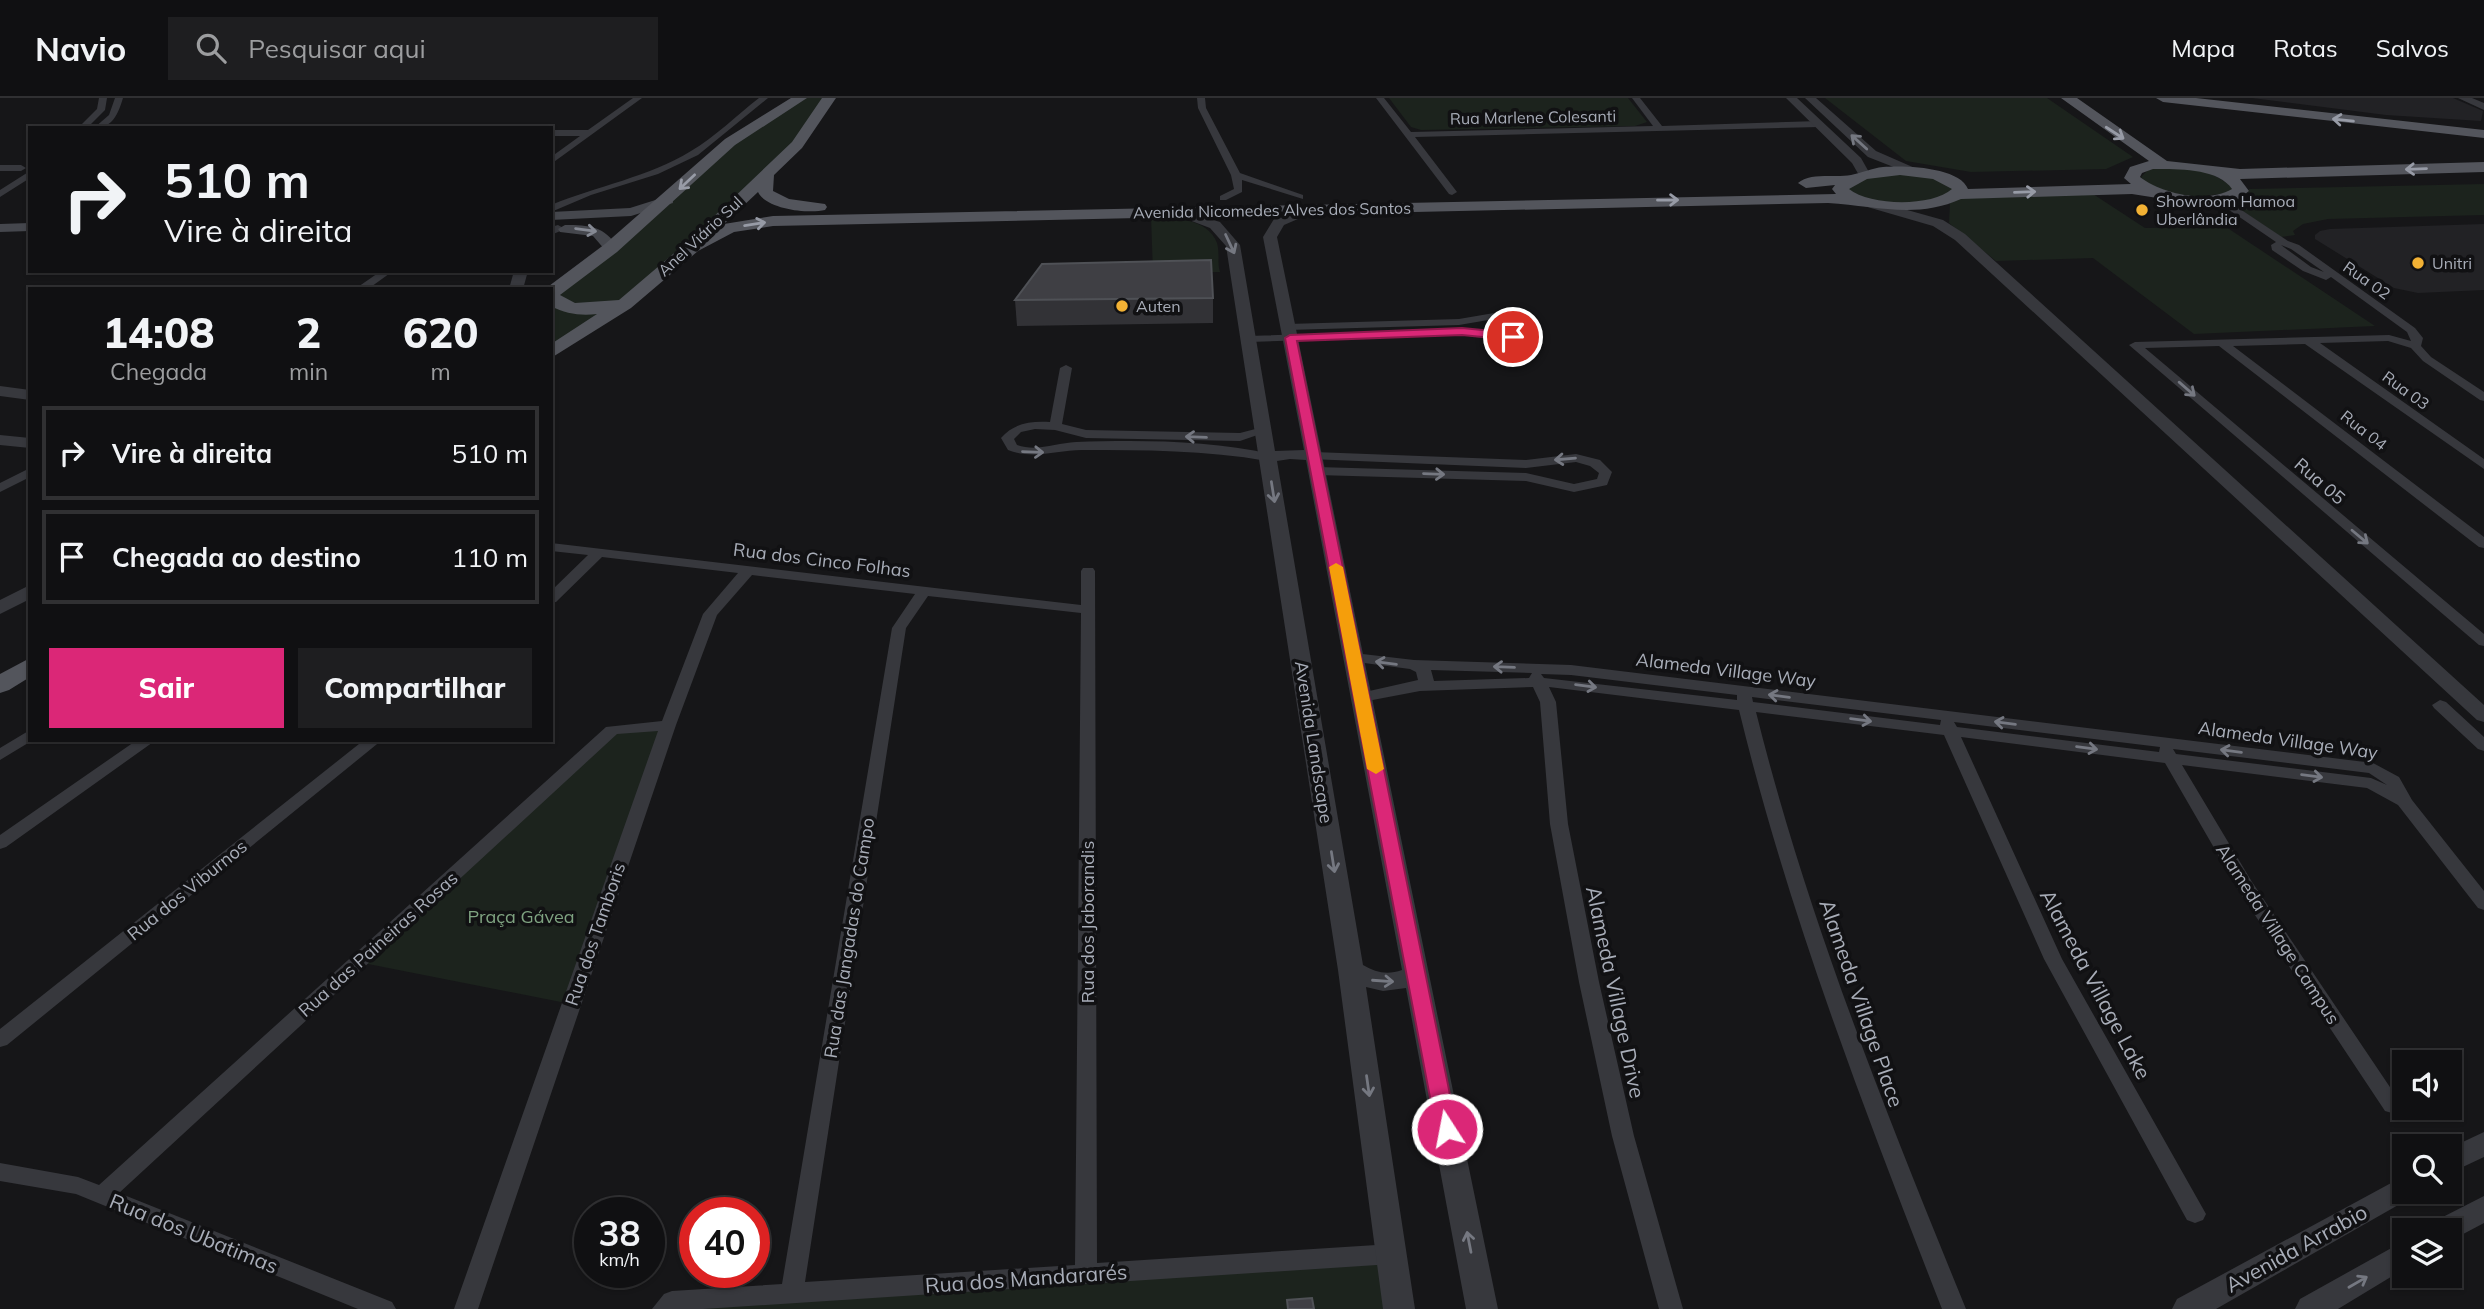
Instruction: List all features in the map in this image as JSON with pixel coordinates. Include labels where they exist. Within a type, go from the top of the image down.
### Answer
[{"type":"main road","points":[[553,293],[668,200],[730,142],[800,98]]},
{"type":"main road","name":"Anel Viário Sul","points":[[553,351],[625,304],[692,247],[768,171],[790,141],[829,98]]},
{"type":"main road","points":[[2067,98],[2164,165]]},
{"type":"main road","points":[[2163,98],[2484,134]]},
{"type":"main road","points":[[730,142],[764,136]]},
{"type":"main road","points":[[1944,177],[1979,179],[2132,173],[2142,167],[2182,163],[2237,182],[2241,191]]},
{"type":"main road","points":[[2206,170],[2241,174],[2484,167]]},
{"type":"main road","name":"Avenida Nicomedes Alves dos Santos","points":[[768,171],[764,186],[766,194],[786,203],[813,207],[1177,206],[1223,198],[1305,203],[1452,192],[1561,196],[1828,198],[1862,201]]},
{"type":"main road","name":"Avenida Nicomedes Alves dos Santos","points":[[692,247],[730,228],[773,221],[1177,206],[1561,196],[1822,183],[1917,172],[1944,177]]},
{"type":"main road","points":[[2132,173],[2136,182],[2159,192]]},
{"type":"main road","points":[[1856,177],[1840,188],[1862,201],[1916,206],[1950,198],[2132,189],[2215,199],[2230,198],[2249,186],[2259,184],[2484,181]]},
{"type":"main road","points":[[1944,177],[1961,188],[1950,198]]},
{"type":"main road","points":[[553,226],[589,215],[631,212],[668,200]]},
{"type":"main road","points":[[553,226],[601,233],[611,248]]},
{"type":"main road","points":[[0,228],[28,227]]},
{"type":"main road","points":[[0,241],[28,240]]},
{"type":"main road","points":[[553,298],[557,304],[571,309],[625,304]]},
{"type":"main road","points":[[0,685],[28,667]]},
{"type":"street","points":[[84,126],[101,110],[103,98]]},
{"type":"street","points":[[100,126],[113,116],[119,98]]},
{"type":"street","points":[[553,160],[638,98]]},
{"type":"street","points":[[553,208],[577,197],[655,172],[695,153],[710,144],[764,98]]},
{"type":"street","points":[[1201,98],[1202,108],[1236,175],[1240,190],[1223,198]]},
{"type":"street","points":[[1380,98],[1452,192]]},
{"type":"street","points":[[1636,98],[1659,128]]},
{"type":"street","points":[[1791,98],[1857,161],[1856,177]]},
{"type":"street","points":[[1810,98],[1872,154],[1917,172]]},
{"type":"street","points":[[2463,98],[2484,107]]},
{"type":"street","points":[[2478,98],[2484,101]]},
{"type":"street","name":"Rua Marlene Colesanti","points":[[1407,135],[1819,124]]},
{"type":"street","points":[[553,133],[591,133]]},
{"type":"street","points":[[0,168],[27,168]]},
{"type":"street","points":[[0,182],[27,168]]},
{"type":"street","points":[[0,194],[27,168]]},
{"type":"street","points":[[1236,175],[1305,203]]},
{"type":"street","points":[[577,197],[580,207],[589,215]]},
{"type":"street","points":[[1938,223],[1942,221],[1950,198]]},
{"type":"street","points":[[2215,199],[2276,245],[2276,248],[2307,269],[2343,287],[2396,324],[2400,330],[2393,336]]},
{"type":"street","name":"Rua 02","points":[[2215,199],[2329,270],[2411,330],[2427,359],[2484,397]]},
{"type":"street","points":[[1862,201],[1938,223],[1960,237],[2484,716]]},
{"type":"street","points":[[1305,203],[1279,222],[1270,237],[1482,1309]]},
{"type":"street","name":"Avenida Landscape","points":[[1177,206],[1215,225],[1234,245],[1351,970],[1399,1309]]},
{"type":"street","points":[[363,287],[385,273]]},
{"type":"street","points":[[1249,339],[1289,333],[1459,322],[1500,315],[1517,318],[1528,328],[1521,335],[1504,337],[1462,332],[1357,330]]},
{"type":"street","points":[[2222,342],[2393,336],[2416,342]]},
{"type":"street","name":"Rua 03","points":[[2309,341],[2484,465]]},
{"type":"street","name":"Rua 05","points":[[2222,342],[2135,345],[2484,642]]},
{"type":"street","name":"Rua 04","points":[[2222,342],[2484,544]]},
{"type":"street","points":[[1055,426],[1066,368]]},
{"type":"street","points":[[0,391],[28,395]]},
{"type":"street","points":[[1263,431],[1240,438],[1164,442],[1070,446],[1028,453],[1008,443],[1010,433],[1035,425],[1055,426],[1086,434],[1164,442],[1232,450],[1267,457],[1290,454],[1315,463],[1401,466],[1526,464],[1576,458],[1595,463],[1606,472],[1602,482],[1574,488],[1526,477],[1401,466]]},
{"type":"street","points":[[0,440],[28,443]]},
{"type":"street","points":[[0,488],[28,473]]},
{"type":"street","name":"Rua dos Cinco Folhas","points":[[553,547],[1088,611]]},
{"type":"street","points":[[553,597],[598,553]]},
{"type":"street","name":"Rua dos Tamboris","points":[[466,1309],[668,725],[710,614],[748,571]]},
{"type":"street","name":"Rua dos Jaborandis","points":[[1086,1274],[1088,571]]},
{"type":"street","name":"Rua das Jangadas do Campo","points":[[792,1293],[899,628],[924,591]]},
{"type":"street","points":[[0,608],[28,592]]},
{"type":"street","name":"Alameda Village Way","points":[[1354,658],[1536,675],[1947,723],[2166,750],[2371,783],[2404,801],[2484,904]]},
{"type":"street","points":[[1414,665],[1423,670],[1426,676],[1426,681],[1420,686]]},
{"type":"street","name":"Alameda Village Way","points":[[1362,697],[1420,686],[1536,675]]},
{"type":"street","name":"Alameda Village Drive","points":[[1536,675],[1549,702],[1559,824],[1589,982],[1623,1136],[1671,1309]]},
{"type":"street","name":"Alameda Village Place","points":[[1745,699],[1793,873],[1858,1069],[1954,1309]]},
{"type":"street","points":[[2440,705],[2484,746]]},
{"type":"street","name":"Alameda Village Lake","points":[[1947,723],[2053,959],[2195,1214]]},
{"type":"street","name":"Rua das Paineiras Rosas","points":[[102,1195],[612,730],[668,725]]},
{"type":"street","points":[[0,755],[28,736]]},
{"type":"street","points":[[0,843],[145,742]]},
{"type":"street","name":"Rua dos Viburnos","points":[[0,1040],[372,742]]},
{"type":"street","name":"Alameda Village Campus","points":[[2166,750],[2178,776],[2263,916],[2392,1105]]},
{"type":"street","points":[[1351,970],[1376,982],[1405,980],[1416,974]]},
{"type":"street","points":[[2462,1156],[2482,1147]]},
{"type":"street","name":"Rua dos Ubatimas","points":[[0,1172],[78,1186],[384,1309]]},
{"type":"street","name":"Avenida Arrabio","points":[[2188,1309],[2392,1195]]},
{"type":"street","points":[[2462,1221],[2484,1208]]},
{"type":"street","name":"Rua dos Mandararés","points":[[664,1309],[672,1301],[1392,1254]]},
{"type":"street","points":[[2311,1309],[2392,1261]]},
{"type":"shaded area","points":[[2252,98],[2453,98],[2483,111],[2481,121],[2386,115]]},
{"type":"shaded area","name":"Unitri","points":[[2484,224],[2484,290],[2418,293],[2394,288],[2315,239],[2315,235],[2320,231],[2330,229]]},
{"type":"green space","points":[[800,98],[829,98],[797,145],[692,247],[553,351],[553,291],[730,142]]},
{"type":"green space","points":[[1389,98],[1628,98],[1647,122],[1635,126],[1421,130],[1411,127]]},
{"type":"green space","points":[[1825,98],[2047,98],[2133,157],[2106,169],[1971,172],[1906,161]]},
{"type":"green space","points":[[2157,168],[2207,173],[2232,188],[2230,192],[2195,196],[2159,190],[2141,177],[2148,170]]},
{"type":"green space","points":[[1887,174],[1918,174],[1951,184],[1953,190],[1923,201],[1887,203],[1863,197],[1848,189],[1856,181]]},
{"type":"green space","points":[[2484,184],[2484,215],[2328,219],[2303,224],[2293,231],[2295,235],[2281,237],[2229,202],[2248,194],[2249,189]]},
{"type":"green space","points":[[2093,194],[2145,228],[2226,227],[2375,326],[2194,334],[2093,258],[1996,261],[1949,223],[1950,203],[1963,197]]},
{"type":"green space","points":[[1151,216],[1189,221],[1206,229],[1217,243],[1220,272],[1153,273]]},
{"type":"green space","name":"Praça Gávea","points":[[668,725],[571,1004],[358,962],[612,730]]},
{"type":"green space","points":[[1392,1254],[1399,1309],[664,1309]]},
{"type":"building","points":[[1211,260],[1213,298],[1015,300],[1042,264]]},
{"type":"building","points":[[1312,1298],[1314,1309],[1288,1309],[1287,1300]]},
{"type":"slow traffic","points":[[1336,567],[1376,769]]},
{"type":"place","name":"Showroom Hamoa Uberlândia","points":[[2142,210]]},
{"type":"place","name":"Unitri","points":[[2418,263]]},
{"type":"place","name":"Auten","points":[[1122,306]]},
{"type":"route","points":[[1447,1129],[1290,338],[1462,332],[1513,337]]}]
